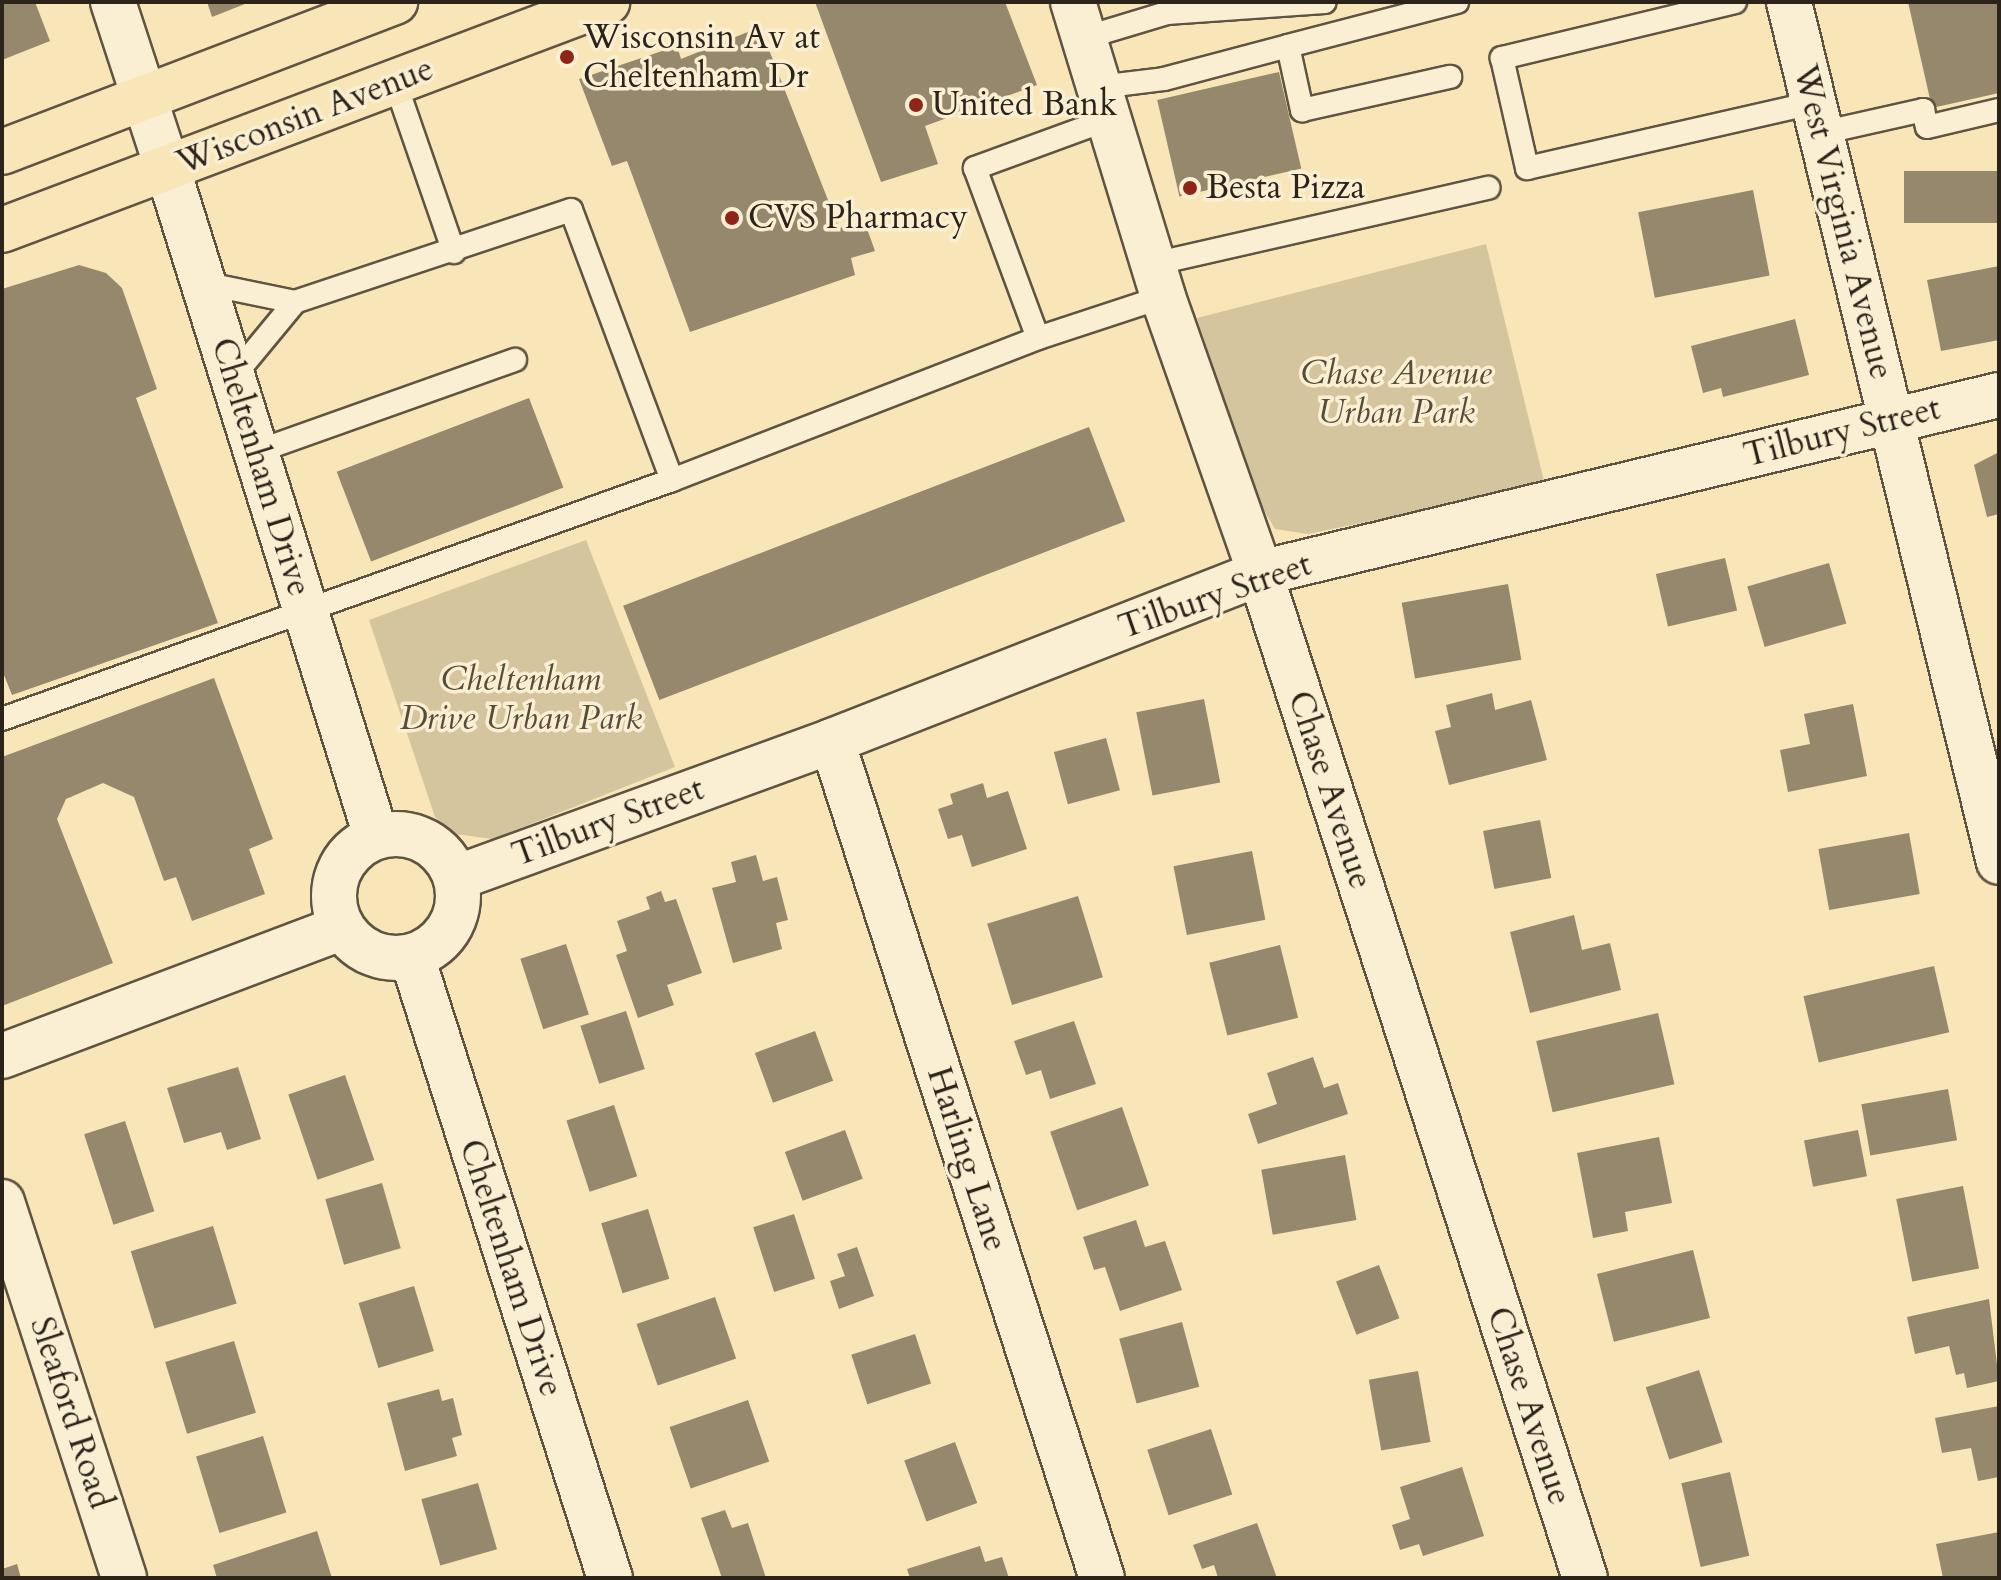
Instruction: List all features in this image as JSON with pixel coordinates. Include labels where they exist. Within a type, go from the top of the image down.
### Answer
[{"type":"main road","points":[[2,152],[395,2]]},
{"type":"main road","name":"Wisconsin Avenue","points":[[2,230],[607,2]]},
{"type":"street","name":"Cheltenham Drive","points":[[113,2],[376,836]]},
{"type":"street","name":"West Virginia Avenue","points":[[1789,2],[1999,862]]},
{"type":"street","name":"Chase Avenue","points":[[1078,20],[1158,280],[1260,573],[1585,1578]]},
{"type":"street","name":"Tilbury Street","points":[[456,878],[832,741],[1260,573],[1999,395]]},
{"type":"street","name":"Harling Lane","points":[[832,741],[1102,1578]]},
{"type":"street","points":[[412,835],[434,845],[456,878],[457,913],[448,932],[412,957],[390,959],[363,950],[340,928],[333,896],[341,865],[376,836],[412,835]]},
{"type":"street","points":[[2,1056],[340,928]]},
{"type":"street","name":"Cheltenham Drive","points":[[412,957],[610,1578]]},
{"type":"street","name":"Sleaford Road","points":[[2,1202],[124,1578]]},
{"type":"lane","points":[[1078,20],[1325,2]]},
{"type":"lane","points":[[1038,338],[975,168],[1104,103],[1164,79],[1457,2]]},
{"type":"lane","points":[[1735,2],[1502,58],[1527,168],[1817,118],[1923,110],[1927,127],[1999,110]]},
{"type":"lane","points":[[1288,46],[1302,110],[1450,77]]},
{"type":"lane","points":[[395,82],[454,252]]},
{"type":"lane","points":[[2,719],[672,480],[1038,338],[1158,280],[1488,188]]},
{"type":"lane","points":[[203,283],[295,302],[454,252],[571,210],[672,480]]},
{"type":"lane","points":[[233,377],[295,302]]},
{"type":"lane","points":[[256,452],[515,360]]},
{"type":"green space","name":"Chase Avenue Urban Park","points":[[1486,244],[1545,485],[1308,534],[1275,529],[1255,495],[1197,318]]},
{"type":"green space","name":"Cheltenham Drive Urban Park","points":[[586,540],[675,767],[493,839],[455,834],[435,817],[369,620]]},
{"type":"building","points":[[2,2],[35,2],[50,41],[2,60]]},
{"type":"building","points":[[207,2],[250,2],[212,17]]},
{"type":"building","name":"United Bank","points":[[815,2],[1005,2],[1037,85],[925,126],[938,164],[881,182]]},
{"type":"building","points":[[1908,2],[1997,2],[1999,93],[1932,108]]},
{"type":"building","name":"CVS Pharmacy","points":[[760,27],[839,228],[865,223],[875,251],[851,258],[855,275],[690,332],[627,161],[612,166],[579,79],[677,46],[681,59]]},
{"type":"building","points":[[1279,72],[1301,168],[1179,197],[1157,100]]},
{"type":"building","points":[[1904,171],[1999,171],[1999,223],[1904,223]]},
{"type":"building","points":[[1753,190],[1770,275],[1655,298],[1638,212]]},
{"type":"building","points":[[79,265],[106,273],[122,288],[157,389],[136,398],[218,623],[12,695],[2,670],[2,289]]},
{"type":"building","points":[[1999,266],[1999,340],[1941,351],[1927,280]]},
{"type":"building","points":[[1795,319],[1809,375],[1723,397],[1721,388],[1703,393],[1691,346]]},
{"type":"building","points":[[529,398],[563,488],[371,561],[337,472]]},
{"type":"building","points":[[1089,427],[1125,521],[659,700],[623,606]]},
{"type":"building","points":[[1999,452],[1999,514],[1987,517],[1974,465]]},
{"type":"building","points":[[1725,558],[1737,611],[1668,627],[1656,574]]},
{"type":"building","points":[[1829,563],[1846,624],[1765,647],[1747,586]]},
{"type":"building","points":[[1508,584],[1521,660],[1415,679],[1402,603]]},
{"type":"building","points":[[214,678],[273,839],[249,849],[265,894],[192,921],[176,877],[164,881],[134,797],[103,783],[66,799],[57,819],[113,963],[2,1006],[2,757]]},
{"type":"building","points":[[1492,693],[1495,710],[1531,700],[1547,760],[1449,785],[1435,731],[1451,727],[1446,705]]},
{"type":"building","points":[[1204,699],[1220,782],[1152,796],[1136,712]]},
{"type":"building","points":[[1853,704],[1867,776],[1788,792],[1780,750],[1810,744],[1804,714]]},
{"type":"building","points":[[1106,738],[1120,790],[1068,804],[1054,752]]},
{"type":"building","points":[[983,783],[987,798],[1008,791],[1027,849],[972,867],[962,835],[948,839],[938,809],[953,804],[950,794]]},
{"type":"building","points":[[1540,820],[1551,878],[1494,889],[1483,831]]},
{"type":"building","points":[[1909,833],[1920,894],[1829,910],[1818,849]]},
{"type":"building","points":[[1252,851],[1265,920],[1187,935],[1173,866]]},
{"type":"building","points":[[756,855],[763,881],[777,877],[788,920],[776,923],[782,949],[733,963],[712,888],[736,882],[731,862]]},
{"type":"building","points":[[661,891],[665,902],[676,899],[702,973],[667,985],[674,1005],[638,1018],[616,955],[627,951],[617,921],[650,909],[646,897]]},
{"type":"building","points":[[1078,896],[1103,977],[1012,1005],[987,924]]},
{"type":"building","points":[[1574,915],[1582,950],[1610,943],[1621,990],[1530,1013],[1510,932]]},
{"type":"building","points":[[566,944],[589,1014],[543,1029],[520,959]]},
{"type":"building","points":[[1280,945],[1298,1018],[1227,1035],[1209,963]]},
{"type":"building","points":[[1934,966],[1949,1032],[1819,1062],[1803,996]]},
{"type":"building","points":[[626,1011],[645,1069],[599,1084],[580,1026]]},
{"type":"building","points":[[1658,1013],[1674,1084],[1553,1112],[1536,1041]]},
{"type":"building","points":[[1074,1021],[1096,1084],[1050,1099],[1041,1070],[1026,1075],[1014,1041]]},
{"type":"building","points":[[815,1031],[833,1081],[773,1103],[755,1053]]},
{"type":"building","points":[[1313,1057],[1324,1088],[1338,1083],[1348,1114],[1258,1144],[1248,1114],[1277,1104],[1267,1073]]},
{"type":"building","points":[[238,1067],[261,1139],[227,1150],[221,1132],[184,1143],[167,1088]]},
{"type":"building","points":[[345,1075],[374,1160],[318,1180],[288,1095]]},
{"type":"building","points":[[1948,1089],[1957,1140],[1870,1155],[1861,1104]]},
{"type":"building","points":[[614,1105],[637,1176],[590,1192],[566,1120]]},
{"type":"building","points":[[1122,1107],[1149,1185],[1077,1210],[1050,1132]]},
{"type":"building","points":[[125,1121],[154,1211],[113,1225],[84,1134]]},
{"type":"building","points":[[845,1130],[863,1179],[803,1201],[785,1152]]},
{"type":"building","points":[[1858,1130],[1867,1176],[1813,1187],[1804,1140]]},
{"type":"building","points":[[1659,1137],[1672,1203],[1625,1212],[1628,1231],[1593,1238],[1577,1153]]},
{"type":"building","points":[[1345,1155],[1356,1220],[1273,1235],[1261,1170]]},
{"type":"building","points":[[382,1183],[401,1248],[344,1265],[325,1199]]},
{"type":"building","points":[[1963,1186],[1979,1268],[1912,1281],[1896,1199]]},
{"type":"building","points":[[648,1209],[669,1279],[622,1293],[601,1223]]},
{"type":"building","points":[[794,1214],[815,1279],[774,1292],[753,1227]]},
{"type":"building","points":[[1136,1220],[1145,1247],[1165,1241],[1182,1290],[1120,1311],[1105,1267],[1094,1270],[1083,1237]]},
{"type":"building","points":[[213,1226],[237,1303],[154,1329],[131,1251]]},
{"type":"building","points":[[857,1247],[874,1296],[839,1309],[830,1281],[845,1276],[837,1254]]},
{"type":"building","points":[[1693,1250],[1710,1318],[1614,1342],[1597,1274]]},
{"type":"building","points":[[1379,1265],[1399,1318],[1356,1335],[1336,1281]]},
{"type":"building","points":[[414,1286],[434,1351],[378,1368],[359,1303]]},
{"type":"building","points":[[715,1297],[736,1358],[658,1385],[637,1324]]},
{"type":"building","points":[[1989,1299],[1999,1381],[1967,1388],[1964,1373],[1956,1375],[1949,1346],[1915,1354],[1907,1317]]},
{"type":"building","points":[[1182,1322],[1199,1387],[1137,1404],[1119,1339]]},
{"type":"building","points":[[915,1334],[931,1383],[867,1404],[851,1355]]},
{"type":"building","points":[[234,1341],[256,1413],[187,1434],[165,1362]]},
{"type":"building","points":[[1699,1370],[1722,1442],[1669,1460],[1646,1387]]},
{"type":"building","points":[[1418,1371],[1431,1442],[1381,1451],[1369,1380]]},
{"type":"building","points":[[439,1389],[442,1401],[453,1398],[462,1435],[452,1438],[457,1456],[405,1471],[387,1403]]},
{"type":"building","points":[[748,1400],[769,1461],[691,1488],[670,1427]]},
{"type":"building","points":[[1999,1406],[1999,1477],[1978,1481],[1971,1448],[1942,1453],[1935,1418]]},
{"type":"building","points":[[1211,1429],[1232,1495],[1169,1515],[1147,1450]]},
{"type":"building","points":[[263,1436],[286,1513],[219,1533],[196,1456]]},
{"type":"building","points":[[955,1442],[977,1503],[926,1522],[904,1460]]},
{"type":"building","points":[[1462,1467],[1484,1536],[1423,1556],[1419,1544],[1400,1550],[1392,1525],[1410,1519],[1400,1487]]},
{"type":"building","points":[[1730,1472],[1749,1556],[1701,1567],[1681,1483]]},
{"type":"building","points":[[478,1483],[497,1549],[440,1566],[421,1499]]},
{"type":"building","points":[[725,1510],[732,1528],[748,1523],[766,1578],[722,1578],[701,1518]]},
{"type":"building","points":[[1257,1523],[1277,1578],[1218,1578],[1214,1565],[1202,1569],[1193,1545]]},
{"type":"building","points":[[317,1531],[332,1578],[217,1578],[213,1565]]},
{"type":"building","points":[[1999,1532],[1999,1578],[1943,1578],[1936,1544]]},
{"type":"building","points":[[980,1546],[985,1562],[1002,1557],[1009,1578],[910,1578],[907,1569]]},
{"type":"building","points":[[17,1564],[21,1578],[2,1578],[2,1569]]},
{"type":"place","name":"Wisconsin Av at Cheltenham Dr","points":[[567,57]]},
{"type":"place","name":"United Bank","points":[[916,105]]},
{"type":"place","name":"Besta Pizza","points":[[1190,188]]},
{"type":"place","name":"CVS Pharmacy","points":[[732,218]]}]
